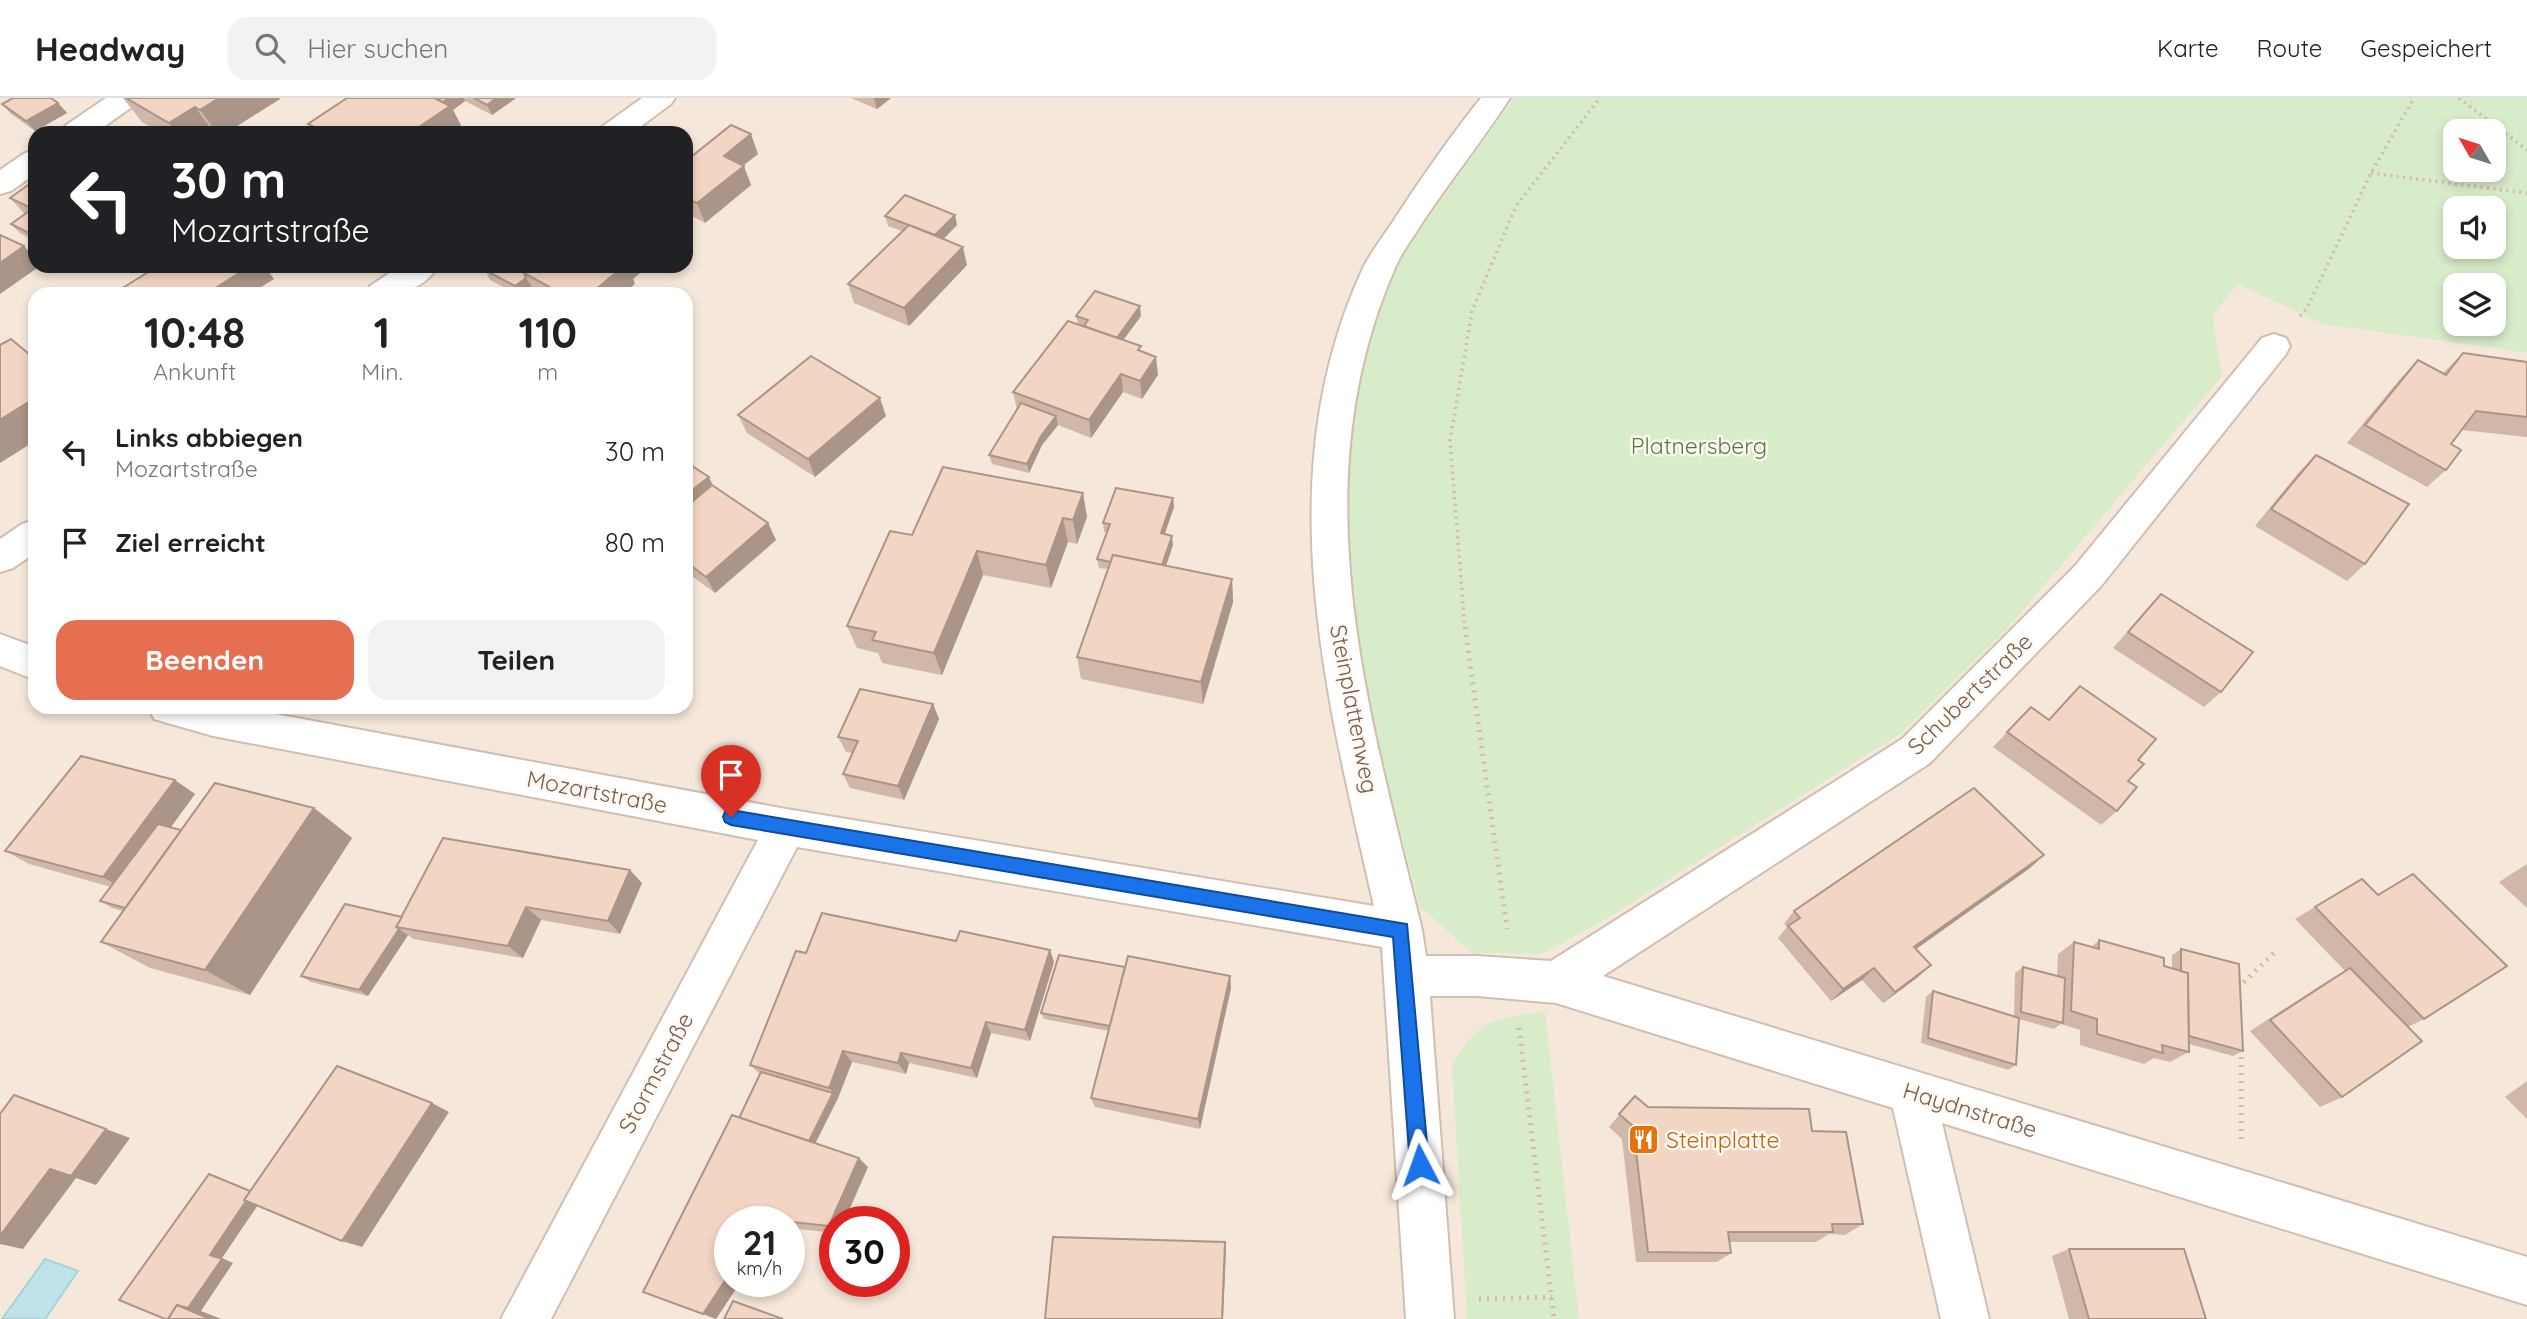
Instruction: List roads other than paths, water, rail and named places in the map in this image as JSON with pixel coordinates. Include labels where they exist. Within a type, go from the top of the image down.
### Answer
[{"type":"street","points":[[85,126],[126,98]]},
{"type":"street","points":[[623,126],[661,98]]},
{"type":"street","name":"Steinplattenweg","points":[[1430,1309],[1401,930],[1340,661],[1326,531],[1329,441],[1345,354],[1380,267],[1428,190],[1496,98]]},
{"type":"street","points":[[0,184],[28,165]]},
{"type":"street","points":[[391,287],[412,273]]},
{"type":"street","name":"Schubertstraße","points":[[1535,981],[1916,751],[2088,576],[2274,346]]},
{"type":"street","points":[[0,558],[28,539]]},
{"type":"street","points":[[0,650],[28,661]]},
{"type":"street","name":"Mozartstraße","points":[[194,714],[786,827],[1401,930]]},
{"type":"street","name":"Stormstraße","points":[[525,1319],[786,827]]},
{"type":"street","name":"Haydnstraße","points":[[1406,976],[1477,976],[1535,981],[1912,1092],[2527,1281]]},
{"type":"street","points":[[1912,1092],[1965,1319]]},
{"type":"water","points":[[45,1259],[78,1271],[45,1319],[2,1319]]},
{"type":"place","name":"Steinplatte","points":[[1643,1140]]},
{"type":"park label","name":"Platnersberg","points":[[1699,446]]}]
